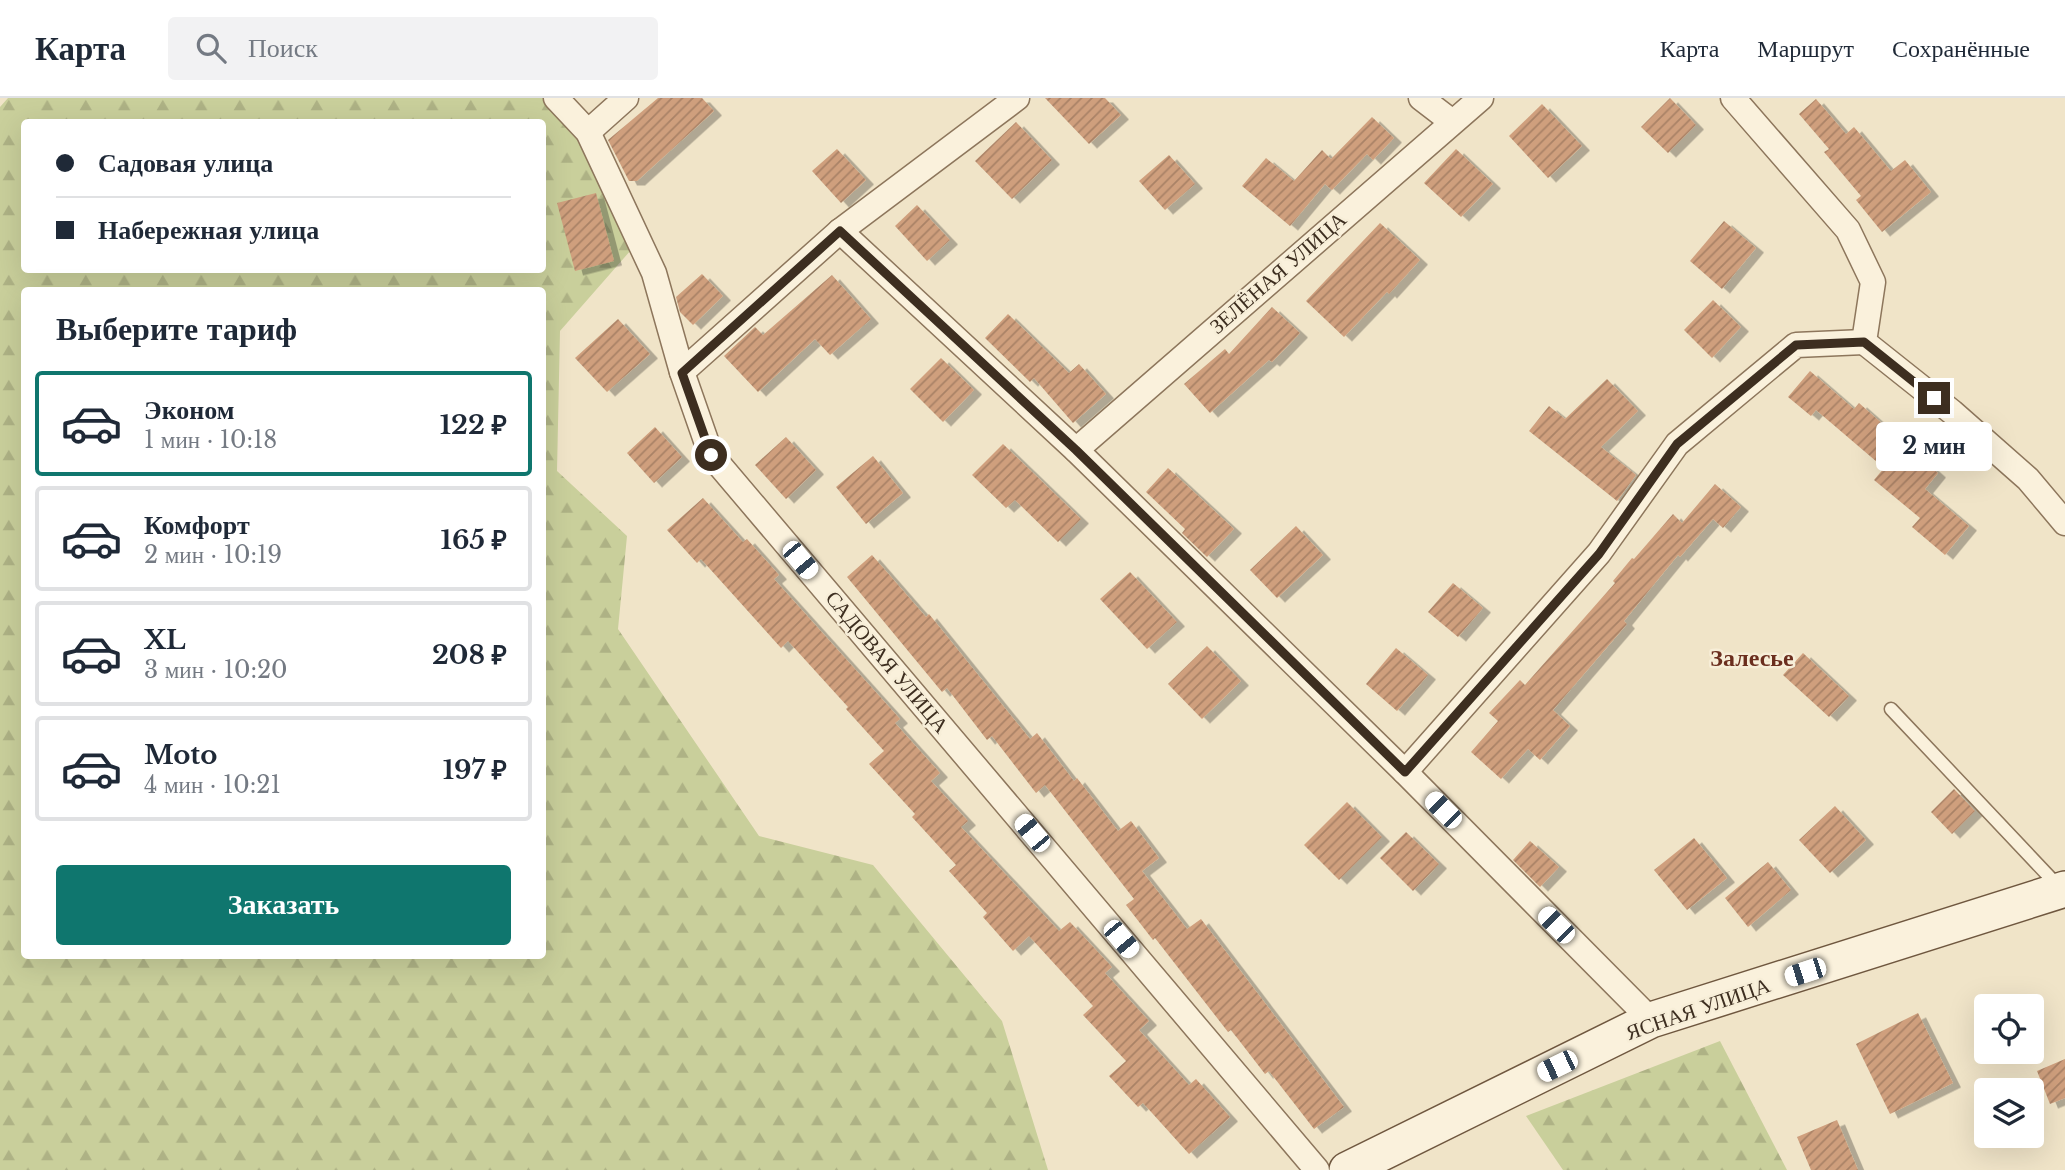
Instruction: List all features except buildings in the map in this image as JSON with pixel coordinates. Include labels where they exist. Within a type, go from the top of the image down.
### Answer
[{"type":"main road","name":"ЯСНАЯ УЛИЦА","points":[[1347,1170],[1651,1020],[2063,890]]},
{"type":"street","name":"САДОВАЯ УЛИЦА","points":[[556,98],[588,131],[654,273],[682,373],[711,455],[1317,1170]]},
{"type":"street","points":[[588,131],[626,98]]},
{"type":"street","points":[[682,373],[840,231],[1017,98]]},
{"type":"street","points":[[1421,98],[1451,121]]},
{"type":"street","name":"ЗЕЛЁНАЯ УЛИЦА","points":[[1076,450],[1480,98]]},
{"type":"street","points":[[1733,98],[1848,230],[1873,282],[1864,342]]},
{"type":"street","points":[[840,231],[1076,450],[1405,772],[1651,1020]]},
{"type":"street","points":[[1405,772],[1599,554],[1677,444],[1796,345],[1864,342],[1952,412],[2028,479],[2065,523]]},
{"type":"lane","points":[[1891,709],[2063,890]]},
{"type":"green space","points":[[8,98],[568,100],[578,142],[638,242],[560,331],[557,471],[627,536],[618,629],[759,836],[873,865],[1002,1021],[1048,1170],[0,1170],[0,107]]},
{"type":"green space","points":[[1720,1041],[1787,1170],[1563,1170],[1526,1116]]},
{"type":"district","name":"Залесье","points":[[1752,657]]},
{"type":"route","points":[[711,455],[682,373],[840,231],[1076,450],[1405,772],[1599,554],[1677,444],[1796,345],[1864,342],[1934,398]]}]
